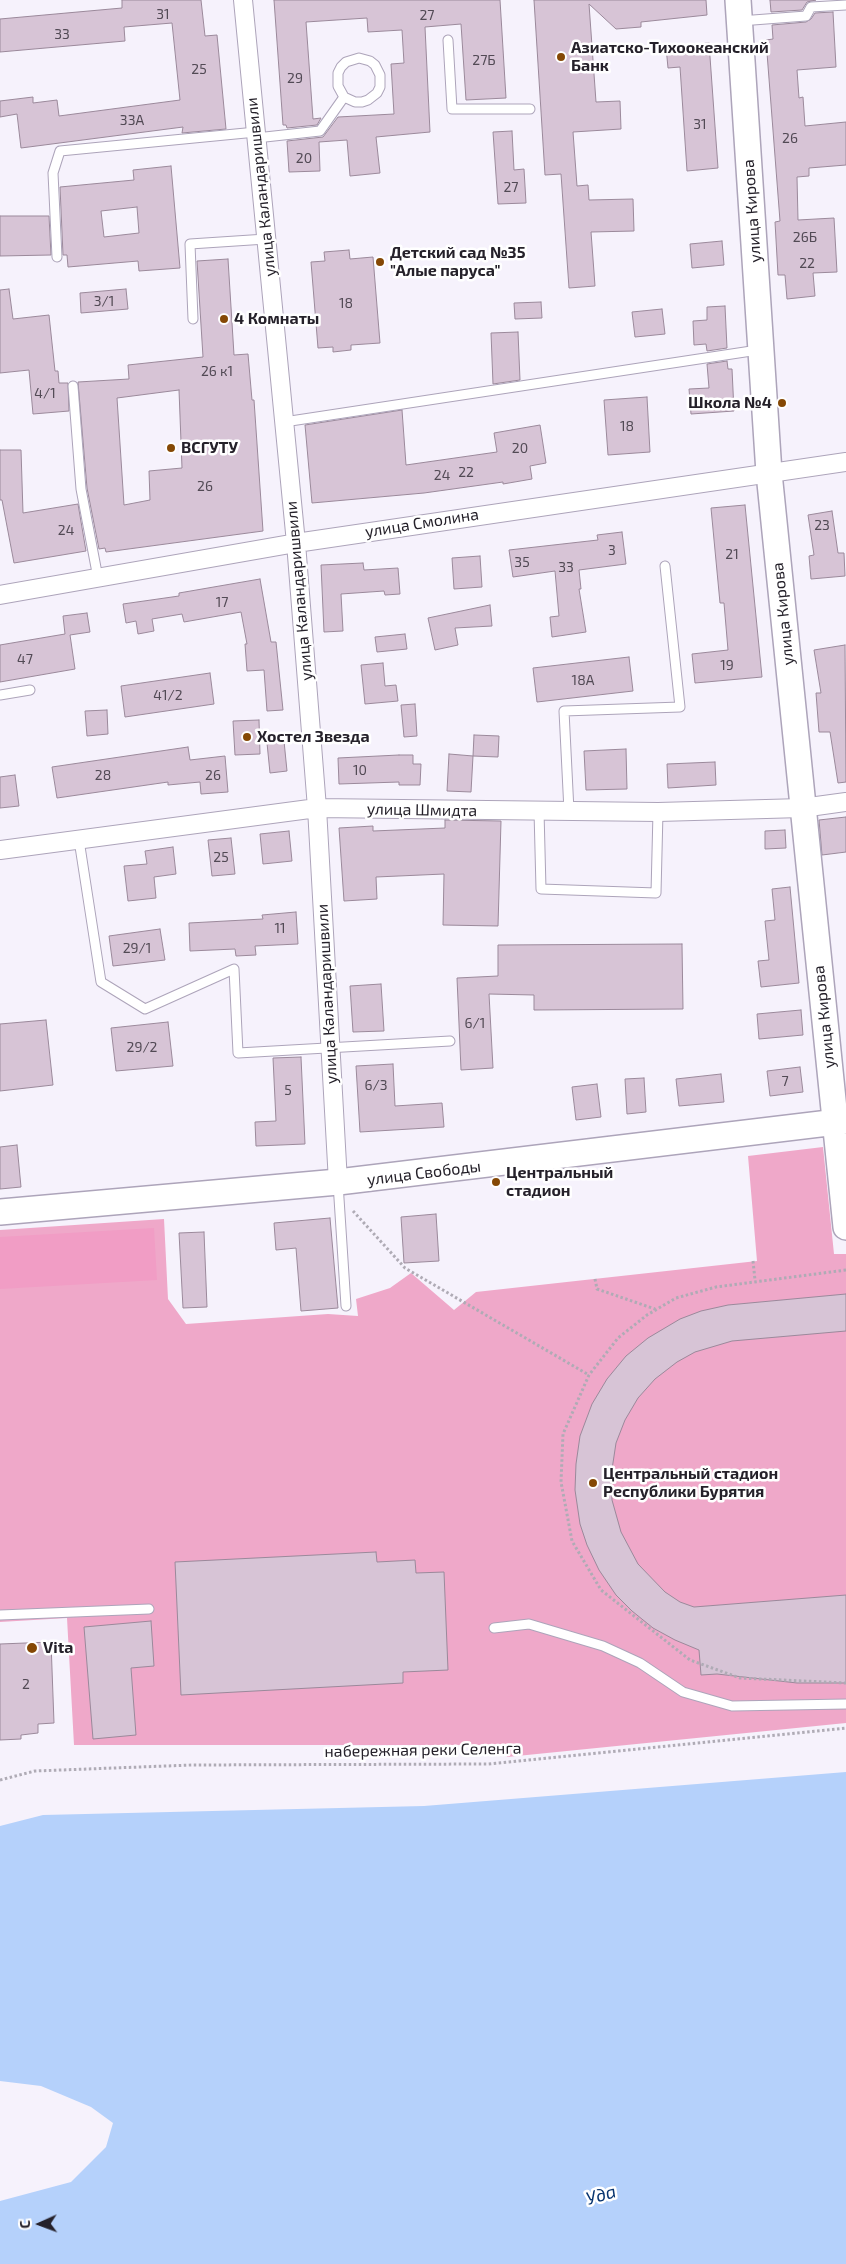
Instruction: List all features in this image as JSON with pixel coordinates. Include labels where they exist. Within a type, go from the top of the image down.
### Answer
[{"type":"street","name":"улица Каландаришвили","points":[[243,0],[296,543],[317,808],[338,1188]]},
{"type":"street","name":"улица Кирова","points":[[739,11],[769,473],[802,808],[841,1122],[846,1227]]},
{"type":"street","name":"улица Смолина","points":[[0,596],[296,543],[846,462]]},
{"type":"street","name":"улица Шмидта","points":[[0,850],[317,808],[658,812],[802,808],[846,802]]},
{"type":"street","name":"улица Свободы","points":[[0,1212],[338,1188],[841,1122]]},
{"type":"lane","points":[[739,11],[806,16],[811,8],[846,5]]},
{"type":"lane","points":[[448,40],[452,109],[530,109]]},
{"type":"lane","points":[[359,58],[375,65],[381,81],[380,87],[373,97],[362,102],[350,100],[344,96],[338,86],[338,72],[346,62],[359,58]]},
{"type":"lane","points":[[57,257],[53,173],[60,151],[320,131],[344,96]]},
{"type":"lane","points":[[193,319],[190,244],[266,239]]},
{"type":"lane","points":[[284,422],[761,350]]},
{"type":"lane","points":[[73,386],[81,489],[98,578]]},
{"type":"lane","points":[[569,811],[564,711],[680,707],[665,566]]},
{"type":"lane","points":[[0,695],[30,690]]},
{"type":"lane","points":[[539,811],[541,890],[656,892],[658,812]]},
{"type":"lane","points":[[80,840],[101,982],[145,1009],[234,969],[238,1053],[450,1042]]},
{"type":"lane","points":[[338,1188],[346,1306]]},
{"type":"lane","points":[[0,1615],[149,1609]]},
{"type":"lane","points":[[494,1628],[529,1624],[603,1646],[640,1663],[683,1692],[732,1706],[846,1704]]},
{"type":"path","points":[[338,1188],[406,1268],[589,1375]]},
{"type":"path","points":[[753,1261],[755,1280]]},
{"type":"path","points":[[846,1270],[716,1286],[676,1298],[655,1310],[618,1338],[589,1375],[564,1434],[561,1482],[572,1541],[601,1590],[690,1660],[740,1678],[846,1683]]},
{"type":"path","points":[[595,1279],[597,1289],[655,1310]]},
{"type":"path","name":"набережная реки Селенга","points":[[0,1780],[35,1771],[192,1765],[488,1764],[846,1728]]},
{"type":"shaded area","points":[[823,1147],[834,1254],[846,1254],[846,1723],[507,1757],[505,1745],[74,1745],[67,1618],[0,1622],[0,1230],[164,1219],[168,1299],[186,1324],[328,1314],[358,1316],[356,1299],[390,1288],[411,1273],[454,1310],[476,1292],[757,1261],[748,1156]]},
{"type":"shaded area","points":[[154,1228],[157,1280],[0,1289],[0,1237]]},
{"type":"water","name":"Уда","points":[[846,1772],[846,2264],[0,2264],[0,2201],[71,2182],[106,2147],[113,2123],[91,2107],[41,2086],[0,2081],[0,1826],[43,1815],[424,1806]]},
{"type":"building","points":[[122,0],[201,0],[205,36],[217,35],[226,129],[182,133],[183,127],[21,148],[17,114],[0,117],[0,101],[33,97],[33,103],[57,100],[59,116],[180,100],[172,23],[124,27],[125,41],[0,52],[0,19],[122,8]]},
{"type":"building","points":[[274,0],[500,0],[506,98],[466,100],[461,24],[425,27],[430,132],[376,137],[380,173],[350,176],[347,140],[319,142],[320,171],[289,172],[287,141],[323,137],[338,117],[394,114],[391,64],[404,63],[402,30],[368,32],[367,18],[306,22],[313,119],[321,118],[317,125],[287,128],[286,125],[283,125]]},
{"type":"building","points":[[534,0],[706,0],[707,15],[641,22],[641,27],[616,29],[589,4],[596,102],[620,101],[621,129],[573,132],[577,186],[588,185],[589,200],[633,199],[634,231],[591,232],[595,286],[569,288],[561,174],[545,175]]},
{"type":"building","points":[[770,0],[816,0],[807,2],[802,10],[771,12]]},
{"type":"building","points":[[833,12],[836,67],[797,70],[799,98],[803,97],[805,126],[846,122],[846,165],[809,168],[809,176],[797,177],[798,220],[834,218],[837,272],[813,273],[815,296],[787,299],[785,275],[778,275],[775,222],[780,221],[766,40],[773,39],[772,25],[806,22],[815,13]]},
{"type":"building","points":[[709,43],[718,168],[687,171],[680,67],[668,68],[666,47]]},
{"type":"building","points":[[512,131],[514,170],[524,169],[526,203],[498,204],[493,132]]},
{"type":"building","points":[[171,166],[180,268],[139,271],[138,261],[68,267],[67,255],[63,255],[60,187],[134,180],[133,170]],"holes":[[[137,207],[139,233],[104,237],[101,211]]]},
{"type":"building","points":[[0,216],[49,216],[51,255],[0,256]]},
{"type":"building","points":[[722,241],[724,265],[692,268],[690,244]]},
{"type":"building","points":[[349,250],[350,259],[373,257],[380,343],[351,345],[351,350],[333,352],[333,347],[318,348],[311,262],[325,261],[324,252]]},
{"type":"building","name":"ВСГУТУ","points":[[228,259],[234,355],[248,354],[252,400],[254,400],[263,531],[106,552],[105,548],[99,549],[87,488],[78,382],[129,379],[128,365],[203,357],[197,261]],"holes":[[[179,390],[182,468],[149,471],[150,500],[124,505],[117,398]]]},
{"type":"building","points":[[9,289],[13,319],[49,315],[55,371],[58,371],[59,383],[68,383],[69,411],[33,414],[29,370],[0,373],[0,290]]},
{"type":"building","points":[[126,289],[128,309],[81,313],[80,293]]},
{"type":"building","points":[[541,302],[542,318],[515,319],[514,303]]},
{"type":"building","points":[[725,306],[727,348],[707,351],[706,344],[694,345],[693,321],[707,320],[707,307]]},
{"type":"building","points":[[662,309],[665,334],[635,337],[632,312]]},
{"type":"building","points":[[518,332],[520,380],[493,384],[491,333]]},
{"type":"building","points":[[727,361],[728,369],[732,369],[734,411],[691,414],[689,389],[709,388],[707,364]]},
{"type":"building","points":[[647,397],[650,452],[608,455],[604,400]]},
{"type":"building","points":[[402,410],[406,465],[497,452],[494,433],[540,425],[546,463],[530,466],[532,479],[503,484],[503,482],[424,493],[312,503],[305,425]]},
{"type":"building","points":[[0,450],[21,450],[23,513],[78,504],[86,551],[14,563],[2,500],[0,500]]},
{"type":"building","points":[[745,505],[762,677],[695,683],[692,654],[728,650],[724,603],[720,603],[711,508]]},
{"type":"building","points":[[832,511],[838,553],[844,553],[845,576],[811,579],[809,556],[814,555],[808,515]]},
{"type":"building","points":[[622,532],[626,564],[579,570],[581,589],[579,589],[586,632],[552,637],[550,617],[559,616],[555,571],[513,577],[509,550],[598,540],[597,535]]},
{"type":"building","points":[[480,556],[482,587],[454,589],[452,558]]},
{"type":"building","points":[[363,563],[364,570],[398,568],[400,594],[385,595],[384,591],[341,594],[343,631],[324,632],[321,565]]},
{"type":"building","points":[[260,579],[271,642],[276,642],[283,710],[267,711],[264,670],[247,671],[245,644],[247,644],[241,612],[184,622],[182,614],[152,619],[154,631],[138,634],[136,621],[126,623],[123,604],[179,596],[179,593]]},
{"type":"building","points":[[490,605],[492,626],[455,628],[458,645],[435,650],[428,618]]},
{"type":"building","points":[[87,613],[90,632],[70,635],[75,669],[0,682],[0,645],[65,634],[63,616]]},
{"type":"building","points":[[405,634],[407,649],[377,652],[375,637]]},
{"type":"building","points":[[845,645],[846,782],[838,783],[830,732],[819,732],[816,693],[821,693],[814,650]]},
{"type":"building","points":[[629,657],[633,691],[537,702],[533,668]]},
{"type":"building","points":[[383,663],[385,686],[396,685],[398,701],[365,704],[361,665]]},
{"type":"building","points":[[210,673],[214,704],[125,717],[121,686]]},
{"type":"building","points":[[415,704],[417,736],[404,737],[401,705]]},
{"type":"building","points":[[107,710],[108,734],[87,736],[85,711]]},
{"type":"building","name":"Хостел Звезда","points":[[259,720],[260,754],[235,755],[233,721]]},
{"type":"building","points":[[474,735],[499,736],[498,757],[473,756]]},
{"type":"building","points":[[284,741],[287,771],[270,773],[267,743]]},
{"type":"building","points":[[188,747],[190,760],[225,756],[228,792],[201,794],[200,782],[168,785],[168,782],[57,798],[52,767]]},
{"type":"building","points":[[626,749],[627,789],[586,790],[584,751]]},
{"type":"building","points":[[449,754],[473,756],[471,792],[447,791]]},
{"type":"building","points":[[413,755],[413,764],[421,764],[420,785],[399,785],[399,782],[339,784],[338,758]]},
{"type":"building","points":[[715,762],[716,785],[668,788],[667,764]]},
{"type":"building","points":[[15,775],[19,806],[0,808],[0,777]]},
{"type":"building","points":[[846,817],[846,852],[822,855],[819,820]]},
{"type":"building","points":[[445,820],[501,821],[498,926],[443,925],[444,874],[376,877],[377,899],[344,901],[339,828],[373,826],[373,831],[445,828]]},
{"type":"building","points":[[785,830],[786,848],[765,849],[765,831]]},
{"type":"building","points":[[289,831],[292,861],[263,864],[260,834]]},
{"type":"building","points":[[231,838],[235,874],[212,876],[208,840]]},
{"type":"building","points":[[173,847],[176,874],[154,877],[156,898],[128,901],[124,866],[147,864],[145,851]]},
{"type":"building","points":[[790,887],[799,983],[761,987],[758,961],[769,960],[765,921],[775,920],[772,889]]},
{"type":"building","points":[[296,912],[298,944],[255,946],[256,955],[236,956],[235,949],[190,951],[189,923],[263,919],[262,915]]},
{"type":"building","points":[[160,929],[165,960],[113,966],[109,936]]},
{"type":"building","points":[[682,944],[683,1009],[534,1010],[534,995],[489,994],[493,1068],[461,1070],[457,978],[498,976],[498,945]]},
{"type":"building","points":[[381,984],[384,1031],[353,1032],[350,986]]},
{"type":"building","points":[[801,1010],[803,1035],[759,1039],[757,1014]]},
{"type":"building","points":[[46,1020],[53,1085],[0,1091],[0,1024]]},
{"type":"building","points":[[168,1022],[173,1066],[116,1071],[111,1028]]},
{"type":"building","points":[[301,1057],[305,1144],[256,1146],[255,1122],[276,1121],[273,1058]]},
{"type":"building","points":[[393,1064],[395,1106],[442,1103],[444,1127],[360,1132],[356,1066]]},
{"type":"building","points":[[800,1067],[803,1092],[770,1096],[767,1071]]},
{"type":"building","points":[[721,1074],[724,1102],[679,1106],[676,1079]]},
{"type":"building","points":[[644,1078],[646,1112],[627,1114],[625,1079]]},
{"type":"building","points":[[597,1084],[601,1117],[576,1120],[572,1087]]},
{"type":"building","points":[[17,1145],[21,1187],[0,1189],[0,1147]]},
{"type":"building","points":[[436,1214],[439,1261],[404,1263],[401,1217]]},
{"type":"building","points":[[330,1218],[338,1308],[301,1311],[296,1248],[276,1250],[274,1223]]},
{"type":"building","points":[[204,1232],[207,1307],[183,1308],[179,1233]]},
{"type":"building","name":"Центральный стадион Республики Бурятия","points":[[846,1294],[846,1331],[732,1341],[695,1352],[677,1362],[655,1379],[638,1398],[625,1420],[616,1443],[611,1476],[612,1500],[621,1532],[638,1564],[665,1592],[680,1602],[694,1607],[846,1595],[846,1683],[797,1683],[717,1674],[701,1675],[699,1650],[653,1628],[632,1611],[616,1595],[599,1570],[587,1545],[580,1524],[575,1490],[580,1436],[592,1404],[607,1379],[626,1356],[648,1338],[680,1319],[701,1311],[728,1305]]},
{"type":"building","points":[[376,1552],[377,1562],[415,1560],[416,1573],[444,1572],[448,1670],[403,1672],[403,1683],[181,1695],[175,1562]]},
{"type":"building","points":[[151,1621],[154,1666],[131,1668],[136,1735],[93,1739],[84,1627]]},
{"type":"building","points":[[51,1642],[54,1723],[38,1724],[38,1733],[21,1735],[21,1739],[0,1740],[0,1644]]},
{"type":"place","name":"Азиатско-Тихоокеанский Банк","points":[[561,57]]},
{"type":"place","name":"Детский сад №35 \"Алые паруса\"","points":[[380,262]]},
{"type":"place","name":"4 Комнаты","points":[[224,319]]},
{"type":"place","name":"Школа №4","points":[[782,403]]},
{"type":"place","name":"ВСГУТУ","points":[[171,448]]},
{"type":"place","name":"Хостел Звезда","points":[[247,737]]},
{"type":"place","name":"Центральный стадион","points":[[496,1182]]},
{"type":"place","name":"Центральный стадион Республики Бурятия","points":[[593,1483]]},
{"type":"place","name":"Vita","points":[[32,1648]]}]
